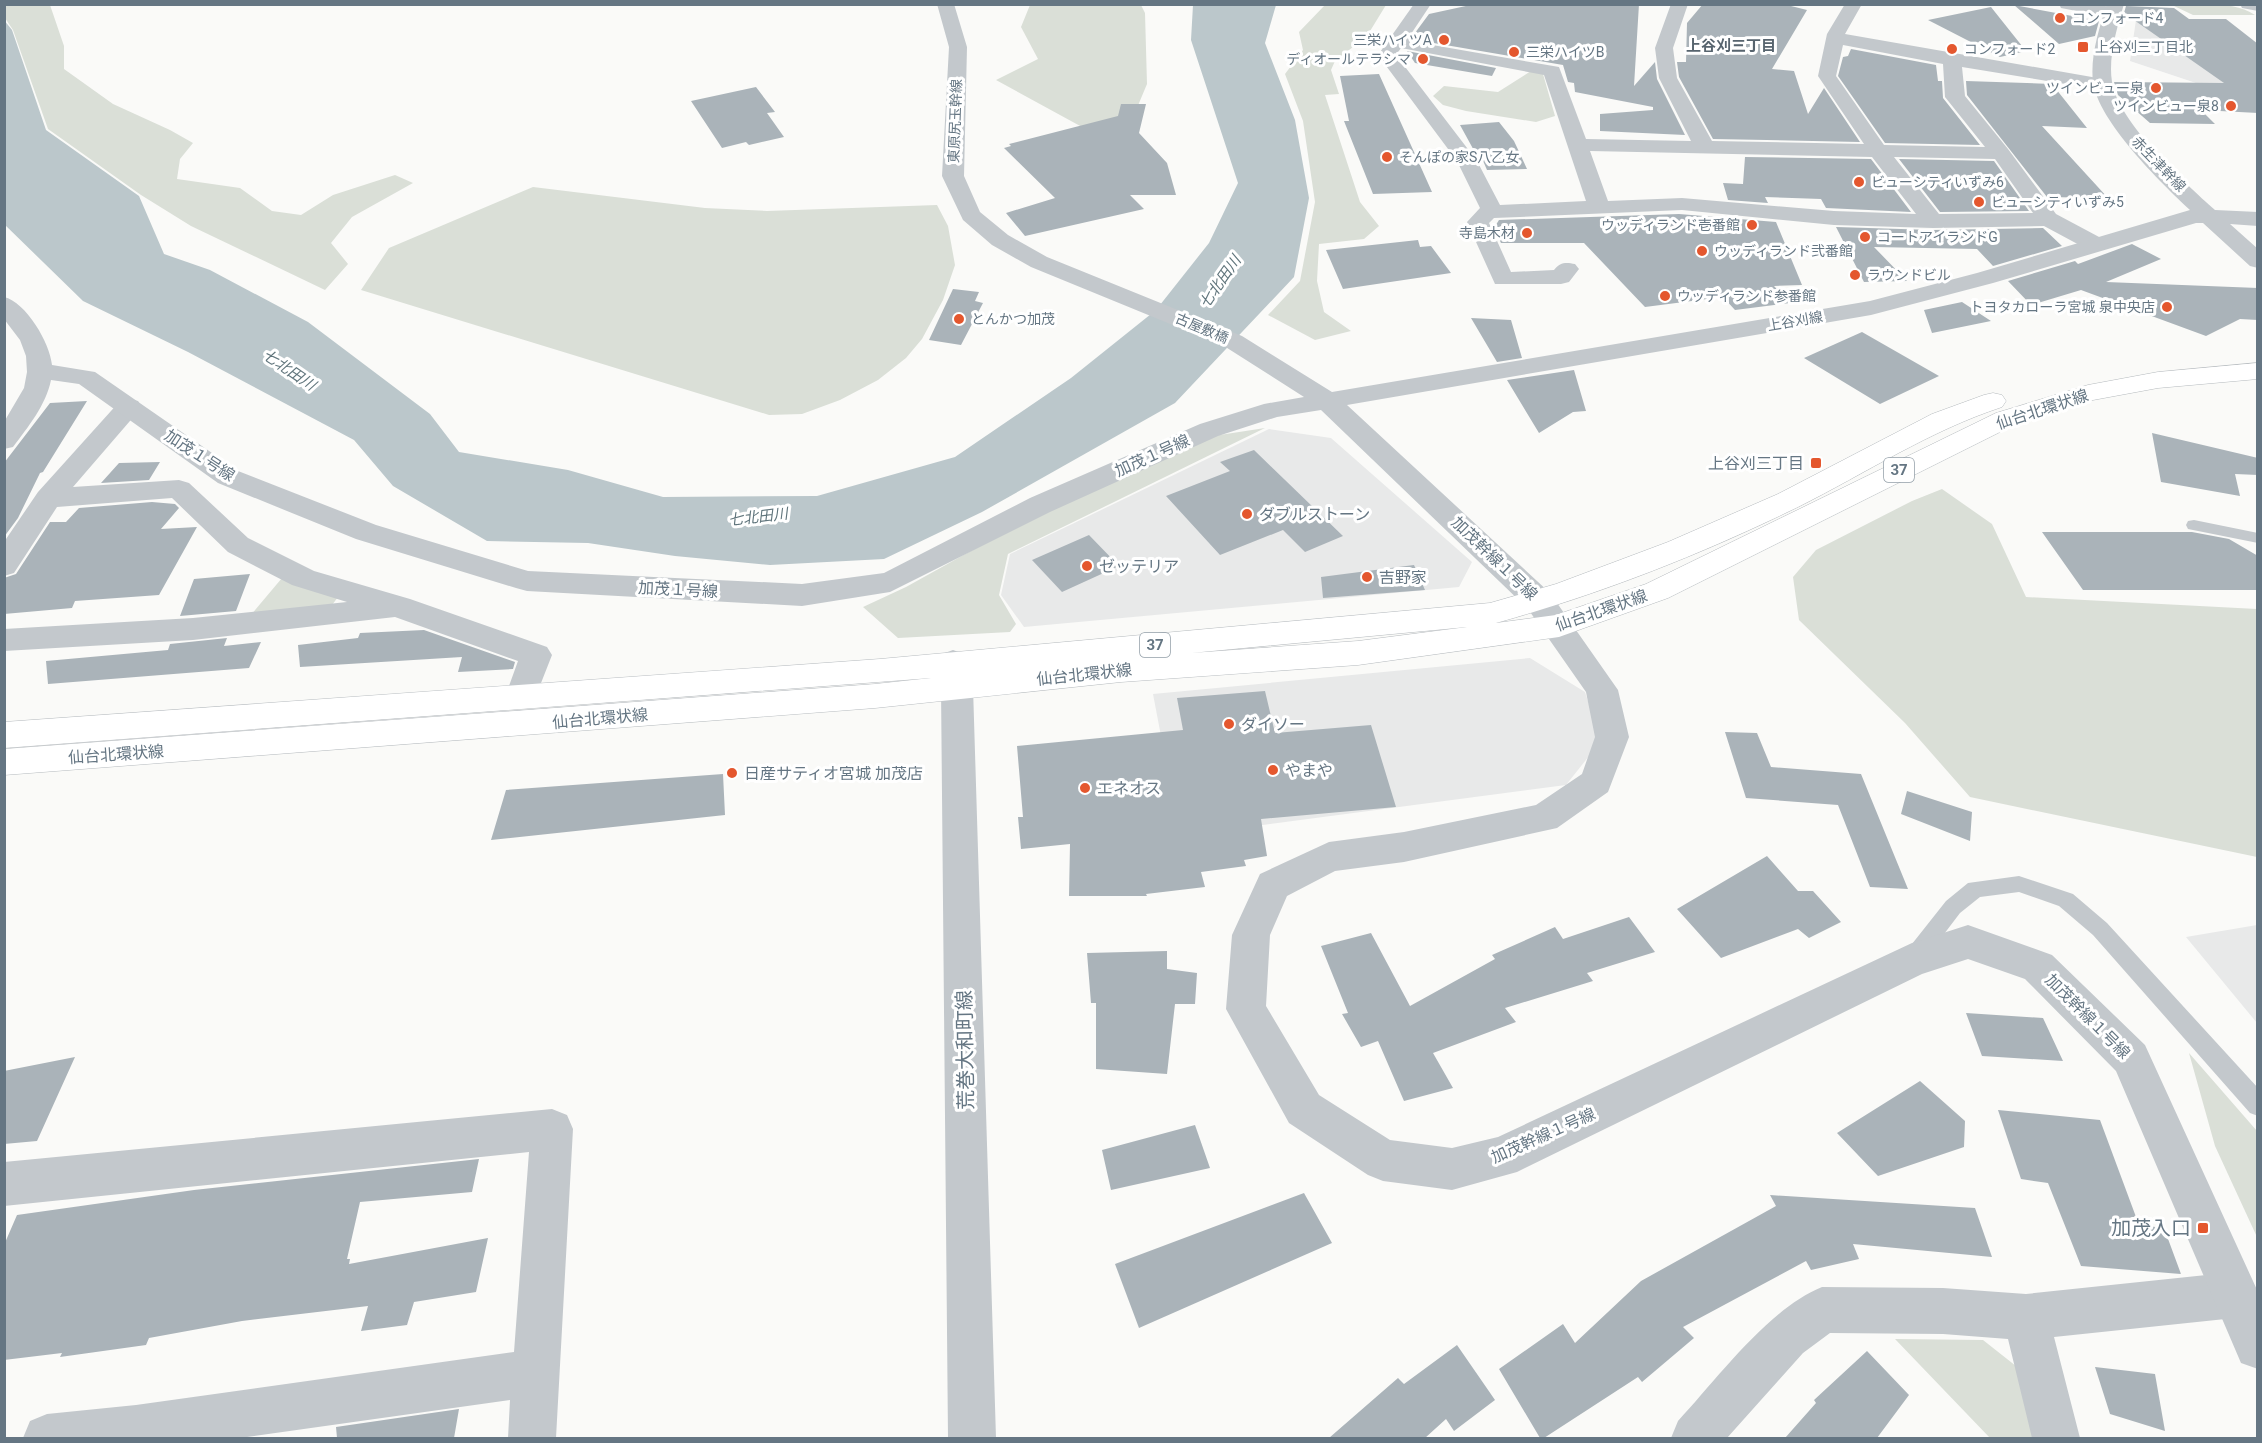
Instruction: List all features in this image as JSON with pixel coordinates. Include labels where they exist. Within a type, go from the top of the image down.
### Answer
[{"type":"main road","name":"仙台北環状線","points":[[1549,614],[1627,572],[1787,500],[1931,427],[1985,403],[2075,377],[2180,359],[2258,353]]},
{"type":"main road","name":"仙台北環状線","points":[[4,735],[880,671],[955,674],[1121,670],[1358,653],[1657,591],[2005,418],[2100,391],[2179,378],[2258,370]]},
{"type":"main road","name":"仙台北環状線","points":[[4,762],[408,734],[955,674]]},
{"type":"street","name":"東原尻玉幹線","points":[[945,4],[950,13],[958,47],[953,176],[971,215],[1000,240],[1039,261],[1116,293]]},
{"type":"street","points":[[1423,4],[1387,55],[1434,114],[1467,161],[1492,211]]},
{"type":"street","points":[[1680,4],[1664,48],[1668,78],[1704,146]]},
{"type":"street","points":[[1854,4],[1835,38],[1827,76],[1877,149],[1933,221]]},
{"type":"street","points":[[1835,38],[1952,61],[2102,84],[2108,24],[2114,9],[2067,4]]},
{"type":"street","points":[[2248,4],[2258,6]]},
{"type":"street","points":[[1400,38],[1409,46],[1552,71],[1599,207]]},
{"type":"street","points":[[1952,61],[1955,98],[2001,153],[2048,219],[2093,243]]},
{"type":"street","name":"赤生津幹線","points":[[2102,84],[2134,139],[2209,216],[2258,261]]},
{"type":"street","points":[[1576,145],[2001,153]]},
{"type":"street","points":[[1567,269],[1561,277],[1503,279],[1478,222],[1492,211],[1682,204],[1834,218],[1933,221],[2048,219]]},
{"type":"street","name":"上谷刈線","points":[[1326,400],[1871,308],[1985,278],[2093,243],[2178,219],[2209,216],[2258,219]]},
{"type":"street","name":"古屋敷橋","points":[[1116,293],[1233,341],[1284,371],[1326,400]]},
{"type":"street","points":[[4,304],[24,324],[38,346],[41,371],[29,409],[4,441]]},
{"type":"street","name":"加茂１号線","points":[[41,371],[86,376],[228,477],[366,532],[527,581],[802,595],[890,582],[1040,505],[1209,430],[1273,410],[1326,400]]},
{"type":"street","name":"加茂幹線１号線","points":[[1326,400],[1549,614],[1602,690],[1612,737],[1596,782],[1545,818],[1404,847],[1329,858],[1273,885],[1251,935],[1246,1009],[1304,1109],[1383,1160],[1452,1169],[1502,1157],[1912,960],[1968,942],[2038,967],[2131,1058],[2258,1346]]},
{"type":"street","points":[[4,566],[48,498],[129,408]]},
{"type":"street","points":[[48,498],[180,489],[238,545],[303,578],[399,607],[536,655],[521,697]]},
{"type":"street","points":[[4,640],[193,629],[399,607]]},
{"type":"street","name":"荒巻大和町線","points":[[955,674],[972,1438]]},
{"type":"street","points":[[4,1184],[552,1129],[532,1438]]},
{"type":"street","points":[[1695,1438],[1787,1337],[1822,1310],[1943,1311],[2026,1317],[2235,1295]]},
{"type":"street","points":[[2026,1317],[2056,1438]]},
{"type":"street","points":[[47,1438],[136,1429],[536,1373]]},
{"type":"lane","points":[[2194,525],[2258,538]]},
{"type":"lane","points":[[1912,960],[1953,907],[1976,889],[2019,884],[2066,900],[2100,928],[2258,1105]]},
{"type":"shaded area","points":[[4,5],[50,5],[64,46],[64,69],[113,104],[193,143],[180,159],[177,179],[240,188],[272,211],[301,215],[333,195],[395,175],[413,183],[352,217],[331,243],[348,264],[325,290],[191,226],[141,195],[48,129],[13,30],[5,18]]},
{"type":"shaded area","points":[[1030,5],[1141,5],[1145,13],[1147,84],[1129,127],[1082,127],[996,80],[1038,59],[1021,27]]},
{"type":"shaded area","points":[[1325,5],[1386,5],[1367,36],[1335,61],[1331,70],[1339,94],[1325,95],[1360,202],[1379,226],[1364,239],[1319,244],[1317,281],[1324,312],[1351,331],[1315,340],[1268,315],[1300,281],[1315,202],[1303,121],[1285,74],[1303,50],[1299,32]]},
{"type":"shaded area","points":[[2172,5],[2226,5],[2255,15],[2193,15]]},
{"type":"shaded area","points":[[2136,20],[2228,83],[2205,86],[2130,61]]},
{"type":"shaded area","points":[[1531,71],[1543,74],[1555,116],[1536,122],[1466,111],[1443,105],[1433,96],[1444,86],[1498,92]]},
{"type":"shaded area","points":[[533,187],[705,208],[767,211],[937,205],[948,226],[955,265],[943,300],[922,339],[906,358],[878,380],[840,400],[802,414],[769,415],[361,290],[389,248]]},
{"type":"shaded area","points":[[1265,428],[1008,554],[999,595],[1016,624],[1010,632],[898,638],[863,607],[906,587],[1041,512],[1213,436]]},
{"type":"shaded area","points":[[1269,429],[1331,438],[1472,562],[1459,587],[1024,627],[1001,595],[1010,554]]},
{"type":"shaded area","points":[[1942,489],[1992,524],[2026,597],[2257,609],[2257,857],[1970,797],[1905,723],[1799,620],[1793,577],[1816,550],[1912,501]]},
{"type":"shaded area","points":[[282,578],[338,597],[329,609],[250,616]]},
{"type":"shaded area","points":[[1530,658],[1585,692],[1601,741],[1566,785],[1180,836],[1153,694]]},
{"type":"shaded area","points":[[2258,925],[2257,1023],[2186,937]]},
{"type":"shaded area","points":[[2189,1053],[2257,1131],[2257,1237],[2215,1146]]},
{"type":"shaded area","points":[[1895,1339],[1983,1340],[2021,1370],[2035,1402],[2042,1438],[1990,1438]]},
{"type":"water","name":"七北田川","points":[[1193,5],[1276,5],[1265,43],[1295,120],[1309,198],[1294,277],[1175,403],[982,512],[884,559],[770,565],[675,556],[588,543],[487,541],[393,486],[354,440],[188,352],[83,301],[4,224],[4,20],[12,30],[46,130],[139,196],[164,254],[210,270],[308,322],[430,414],[459,452],[568,470],[663,497],[817,496],[955,457],[1071,378],[1156,310],[1209,243],[1238,183],[1191,40]]},
{"type":"building","points":[[1475,4],[1639,4],[1634,86],[1655,62],[1657,79],[1685,135],[1600,131],[1600,114],[1653,110],[1653,107],[1575,92],[1574,83],[1568,82],[1563,65],[1416,40],[1412,37],[1429,14]]},
{"type":"building","points":[[1703,4],[1783,4],[1807,10],[1772,69],[1794,71],[1808,114],[1824,88],[1860,142],[1713,139],[1679,77],[1677,62],[1686,62],[1687,23]]},
{"type":"building","points":[[2014,5],[2099,21],[2095,36],[2059,44]]},
{"type":"building","points":[[2126,6],[2174,8],[2189,19],[2226,19],[2258,44],[2258,113],[2201,110],[2215,124],[2150,123],[2118,95],[2114,82],[2224,83],[2124,13]]},
{"type":"building","points":[[1991,7],[2026,51],[2000,57],[1928,20]]},
{"type":"building","points":[[1851,49],[1936,65],[1938,81],[1942,81],[1943,98],[1980,145],[1885,143],[1838,76],[1843,57],[1848,56]]},
{"type":"building","points":[[1407,51],[1496,68],[1492,76],[1415,63]]},
{"type":"building","name":"そんぽの家S八乙女","points":[[1379,74],[1432,192],[1373,194],[1344,121],[1349,121],[1340,76]]},
{"type":"building","points":[[1966,81],[2052,84],[2087,128],[2042,126],[2108,198],[2047,197],[1967,95]]},
{"type":"building","points":[[756,87],[775,112],[767,113],[784,137],[722,148],[691,101]]},
{"type":"building","points":[[1121,104],[1146,104],[1139,133],[1167,163],[1176,195],[1130,195],[1144,209],[1025,236],[1006,213],[1055,198],[1004,148],[1011,146],[1009,144],[1118,116]]},
{"type":"building","points":[[1499,122],[1514,141],[1527,169],[1487,170],[1481,156],[1477,156],[1460,125]]},
{"type":"building","points":[[1745,157],[1871,159],[1911,212],[1826,208],[1821,199],[1765,197],[1768,203],[1728,200],[1723,183],[1743,184]]},
{"type":"building","points":[[1899,159],[1994,161],[2029,211],[1940,212]]},
{"type":"building","points":[[1679,214],[1776,222],[1802,285],[1774,286],[1790,303],[1735,310],[1723,297],[1645,307],[1584,243],[1501,243],[1494,228],[1499,220]]},
{"type":"building","points":[[1836,227],[1933,230],[2043,228],[2062,246],[1993,266],[1977,249],[1874,247],[1907,281],[1864,282]]},
{"type":"building","points":[[1418,240],[1420,247],[1431,246],[1451,273],[1343,289],[1326,250]]},
{"type":"building","points":[[2132,244],[2161,259],[2106,282],[2258,288],[2258,320],[2240,319],[2206,336],[2081,290],[2031,305],[2008,281],[2075,261],[2078,264]]},
{"type":"building","points":[[953,289],[979,292],[975,301],[983,303],[961,345],[929,340]]},
{"type":"building","points":[[1962,302],[1991,321],[1932,333],[1924,310]]},
{"type":"building","points":[[1471,318],[1511,320],[1522,358],[1497,362]]},
{"type":"building","points":[[1862,332],[1939,376],[1880,404],[1804,358]]},
{"type":"building","points":[[1574,370],[1586,411],[1573,412],[1539,433],[1507,380]]},
{"type":"building","points":[[87,401],[43,472],[40,473],[18,518],[4,537],[4,463],[50,403]]},
{"type":"building","points":[[2152,433],[2258,458],[2258,475],[2235,474],[2240,496],[2161,482]]},
{"type":"building","points":[[1254,450],[1343,536],[1305,552],[1283,530],[1220,555],[1166,496],[1230,471],[1220,462]]},
{"type":"building","points":[[160,462],[149,480],[101,483],[119,463]]},
{"type":"building","points":[[152,502],[175,504],[179,508],[161,529],[197,527],[159,595],[75,601],[72,608],[4,614],[4,578],[16,574],[50,522],[66,522],[79,508]]},
{"type":"building","points":[[2042,532],[2192,532],[2229,539],[2258,556],[2258,590],[2083,590]]},
{"type":"building","points":[[1089,535],[1119,566],[1062,592],[1032,560]]},
{"type":"building","points":[[1414,565],[1425,590],[1323,598],[1321,577]]},
{"type":"building","points":[[250,574],[236,611],[180,616],[194,579]]},
{"type":"building","points":[[424,630],[515,662],[513,669],[458,672],[462,657],[300,667],[298,645],[358,638],[360,633]]},
{"type":"building","points":[[227,638],[224,646],[261,642],[249,668],[48,684],[46,661],[168,650],[170,644]]},
{"type":"building","points":[[1265,691],[1275,733],[1371,725],[1396,807],[1261,819],[1267,856],[1244,860],[1246,866],[1201,872],[1205,887],[1146,894],[1147,896],[1069,896],[1070,844],[1021,849],[1018,817],[1023,817],[1017,746],[1183,730],[1177,698]]},
{"type":"building","points":[[1725,732],[1757,733],[1771,767],[1861,774],[1908,889],[1870,887],[1838,805],[1746,798]]},
{"type":"building","points":[[723,774],[725,815],[491,840],[506,790]]},
{"type":"building","points":[[1907,791],[1972,812],[1970,841],[1901,814]]},
{"type":"building","points":[[1767,856],[1798,891],[1813,891],[1841,922],[1809,938],[1798,929],[1721,958],[1677,909]]},
{"type":"building","points":[[1629,917],[1655,952],[1587,973],[1593,981],[1505,1008],[1516,1022],[1433,1053],[1453,1088],[1404,1101],[1378,1041],[1361,1047],[1342,1014],[1348,1013],[1321,946],[1371,933],[1410,1006],[1495,959],[1492,955],[1555,927],[1563,939]]},
{"type":"building","points":[[1167,951],[1167,969],[1197,973],[1195,1004],[1175,1004],[1167,1074],[1096,1069],[1096,1003],[1091,1003],[1087,953]]},
{"type":"building","points":[[1966,1013],[2043,1018],[2063,1061],[1982,1056]]},
{"type":"building","points":[[75,1057],[37,1141],[4,1144],[4,1071]]},
{"type":"building","points":[[1920,1081],[1965,1121],[1964,1147],[1878,1176],[1837,1133]]},
{"type":"building","points":[[1998,1110],[2100,1120],[2139,1225],[2164,1228],[2181,1274],[2081,1266],[2048,1183],[2021,1179]]},
{"type":"building","points":[[1195,1125],[1210,1168],[1111,1190],[1102,1150]]},
{"type":"building","points":[[479,1159],[472,1192],[360,1202],[347,1259],[350,1259],[349,1264],[488,1238],[476,1292],[414,1302],[407,1325],[361,1331],[368,1306],[242,1321],[149,1338],[146,1345],[60,1357],[62,1353],[4,1360],[4,1245],[17,1215],[194,1190]]},
{"type":"building","points":[[1304,1193],[1332,1243],[1139,1328],[1115,1264]]},
{"type":"building","points":[[1770,1195],[1975,1208],[1992,1257],[1853,1244],[1859,1259],[1811,1270],[1806,1261],[1683,1327],[1694,1338],[1642,1382],[1638,1377],[1544,1438],[1540,1438],[1499,1369],[1563,1324],[1575,1343],[1641,1281],[1776,1206]]},
{"type":"building","points":[[1457,1345],[1495,1400],[1454,1431],[1446,1419],[1425,1438],[1329,1438],[1398,1378],[1404,1384]]},
{"type":"building","points":[[1867,1351],[1909,1395],[1877,1438],[1785,1438],[1816,1403],[1814,1400]]},
{"type":"building","points":[[2095,1367],[2155,1374],[2165,1431],[2110,1414]]},
{"type":"building","points":[[459,1409],[454,1438],[337,1438],[336,1427]]},
{"type":"place","name":"コンフォード4","points":[[2060,18]]},
{"type":"place","name":"三栄ハイツA","points":[[1444,40]]},
{"type":"place","name":"上谷刈三丁目北","points":[[2083,47]]},
{"type":"place","name":"コンフォード2","points":[[1952,49]]},
{"type":"place","name":"三栄ハイツB","points":[[1514,52]]},
{"type":"place","name":"ディオールテラシマ","points":[[1423,59]]},
{"type":"place","name":"ツインビュー泉","points":[[2156,88]]},
{"type":"place","name":"ツインビュー泉8","points":[[2231,106]]},
{"type":"place","name":"そんぽの家S八乙女","points":[[1387,157]]},
{"type":"place","name":"ビューシティいずみ6","points":[[1859,182]]},
{"type":"place","name":"ビューシティいずみ5","points":[[1979,202]]},
{"type":"place","name":"ウッディランド壱番館","points":[[1752,225]]},
{"type":"place","name":"寺島木材","points":[[1527,233]]},
{"type":"place","name":"コートアイランドG","points":[[1865,237]]},
{"type":"place","name":"ウッディランド弐番館","points":[[1702,251]]},
{"type":"place","name":"ラウンドビル","points":[[1855,275]]},
{"type":"place","name":"ウッディランド参番館","points":[[1665,296]]},
{"type":"place","name":"トヨタカローラ宮城 泉中央店","points":[[2167,307]]},
{"type":"place","name":"とんかつ加茂","points":[[959,319]]},
{"type":"place","name":"上谷刈三丁目","points":[[1816,463]]},
{"type":"place","name":"ダブルストーン","points":[[1247,514]]},
{"type":"place","name":"ゼッテリア","points":[[1087,566]]},
{"type":"place","name":"吉野家","points":[[1367,577]]},
{"type":"place","name":"ダイソー","points":[[1229,724]]},
{"type":"place","name":"やまや","points":[[1273,770]]},
{"type":"place","name":"日産サティオ宮城 加茂店","points":[[732,773]]},
{"type":"place","name":"エネオス","points":[[1085,788]]},
{"type":"place","name":"加茂入口","points":[[2203,1228]]},
{"type":"district","name":"上谷刈三丁目","points":[[1731,46]]}]
